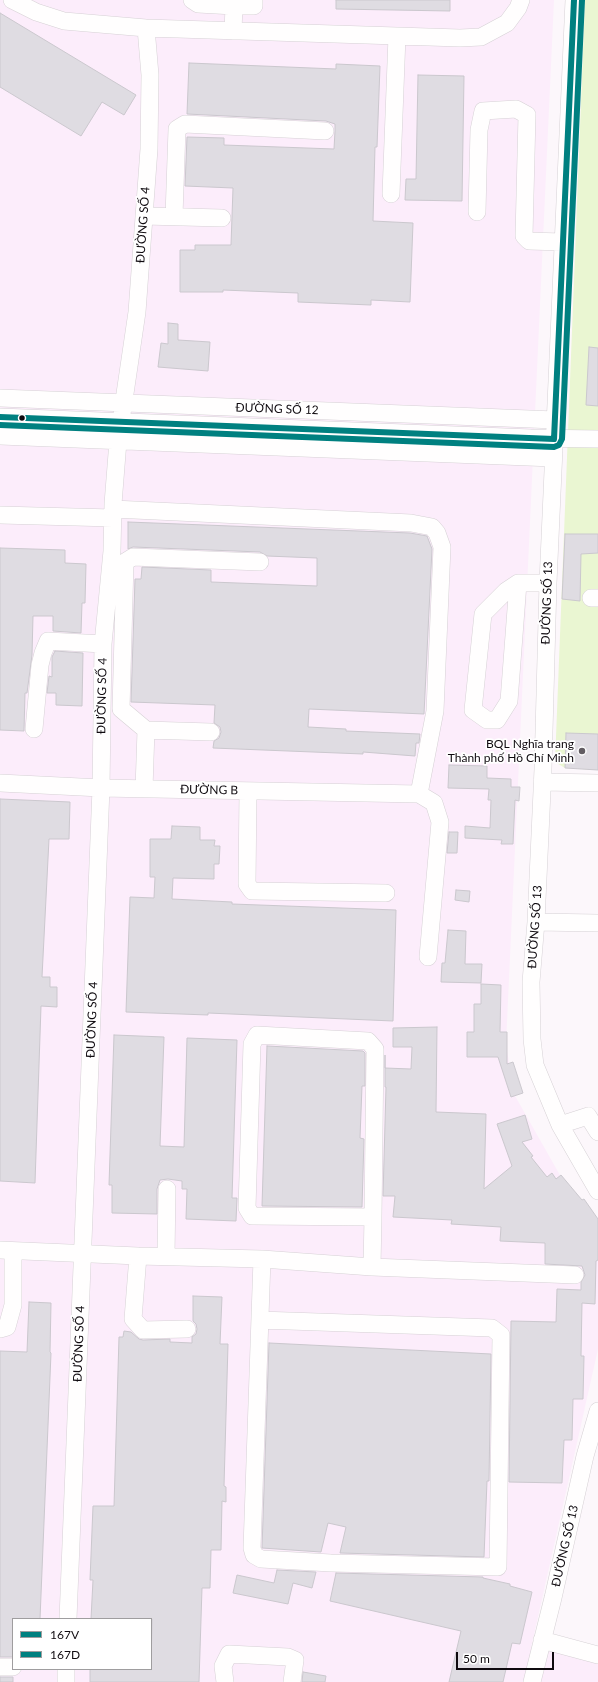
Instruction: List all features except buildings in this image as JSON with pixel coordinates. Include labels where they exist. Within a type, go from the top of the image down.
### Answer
[{"type":"street","points":[[12,0],[36,12],[64,21],[146,28],[397,36],[481,37],[507,24],[522,0]]},
{"type":"street","points":[[192,0],[198,4],[234,6],[254,6],[254,0]]},
{"type":"street","name":"ĐƯỜNG SỐ 13","points":[[574,0],[553,458],[536,922],[531,982],[532,1039],[536,1065],[560,1125],[598,1191]]},
{"type":"street","points":[[233,31],[234,6]]},
{"type":"street","name":"ĐƯỜNG SỐ 4","points":[[68,1618],[101,788],[103,644],[112,551],[118,441],[137,312],[144,216],[149,127],[150,75],[146,28]]},
{"type":"street","points":[[391,194],[397,36]]},
{"type":"street","points":[[477,212],[478,130],[483,111],[516,109],[527,115],[524,236],[529,241],[562,242]]},
{"type":"street","points":[[174,216],[177,129],[185,124],[325,131]]},
{"type":"street","points":[[144,216],[222,218]]},
{"type":"street","name":"ĐƯỜNG SỐ 12","points":[[0,398],[555,420]]},
{"type":"street","name":"ĐƯỜNG SỐ 12","points":[[0,417],[554,439],[598,439]]},
{"type":"street","points":[[0,436],[553,458]]},
{"type":"street","points":[[0,515],[113,514],[411,523],[432,527],[437,533],[442,547],[435,703],[419,794],[434,803],[440,822],[428,957]]},
{"type":"street","points":[[211,732],[146,730],[121,709],[125,562],[134,558],[260,562]]},
{"type":"street","points":[[518,583],[509,702],[496,720],[487,720],[474,710],[482,614],[506,591],[518,583],[548,583]]},
{"type":"street","points":[[34,729],[40,665],[48,641],[103,644]]},
{"type":"street","points":[[144,788],[146,730]]},
{"type":"street","points":[[542,782],[598,783]]},
{"type":"street","name":"ĐƯỜNG B","points":[[0,783],[101,788],[419,794]]},
{"type":"street","points":[[248,791],[247,884],[252,891],[386,893]]},
{"type":"street","points":[[536,922],[598,923]]},
{"type":"street","points":[[372,1267],[374,1218],[375,1049],[368,1041],[257,1035],[252,1044],[246,1208],[252,1216],[374,1218]]},
{"type":"street","points":[[560,1125],[588,1116],[598,1132]]},
{"type":"street","points":[[166,1256],[167,1189]]},
{"type":"street","points":[[0,1329],[7,1327],[13,1305],[7,1250],[138,1256],[262,1259],[372,1267],[575,1275]]},
{"type":"street","points":[[138,1256],[133,1319],[143,1330],[187,1329]]},
{"type":"street","points":[[260,1320],[492,1328],[501,1335],[498,1567],[331,1563],[261,1559],[254,1555],[252,1548],[262,1259]]},
{"type":"street","name":"ĐƯỜNG SỐ 13","points":[[532,1682],[585,1456],[598,1411]]},
{"type":"street","points":[[542,1640],[598,1655]]},
{"type":"street","points":[[225,1682],[223,1666],[229,1654],[288,1657],[295,1660],[292,1682]]},
{"type":"street","points":[[0,1667],[12,1667]]},
{"type":"street","points":[[66,1670],[66,1682]]},
{"type":"shaded area","points":[[0,0],[554,0],[506,1044],[514,1094],[591,1230],[598,1249],[598,1349],[531,1648],[598,1659],[598,1682],[0,1682]]},
{"type":"green space","points":[[585,0],[598,0],[598,770],[565,768],[555,762]]},
{"type":"transit line","name":"167V","points":[[0,417],[554,439],[574,0]]},
{"type":"transit line","name":"167D","points":[[0,425],[554,447],[559,445],[562,439],[582,0]]},
{"type":"place","name":"BQL Nghĩa trang Thành phố Hồ Chí Minh","points":[[582,751]]}]
